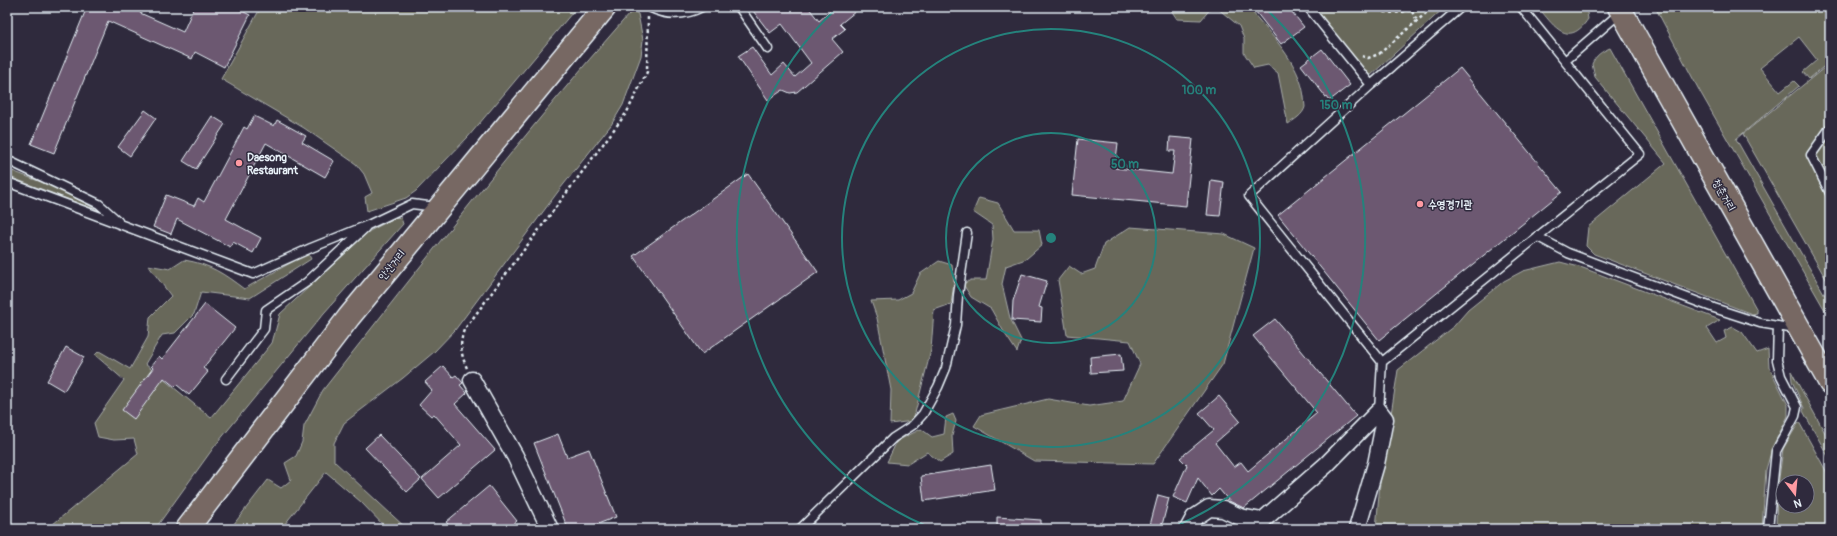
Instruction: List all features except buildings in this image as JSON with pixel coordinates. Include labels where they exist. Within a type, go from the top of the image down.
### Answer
[{"type":"main road","name":"안산거리","points":[[187,529],[348,317],[605,7]]},
{"type":"main road","name":"청춘거리","points":[[1620,9],[1800,329],[1829,377]]},
{"type":"street","points":[[472,380],[515,456],[550,529]]},
{"type":"street","points":[[1188,529],[1194,518],[1209,508],[1223,508],[1240,517],[1262,521],[1326,464],[1379,411],[1385,419],[1376,464],[1357,529]]},
{"type":"lane","points":[[649,11],[681,14],[694,11],[702,7]]},
{"type":"lane","points":[[739,7],[768,49]]},
{"type":"lane","points":[[1308,7],[1371,85]]},
{"type":"lane","points":[[1379,411],[1382,362],[1248,196],[1371,85],[1461,7]]},
{"type":"lane","points":[[1382,362],[1640,154],[1521,7]]},
{"type":"lane","points":[[1565,61],[1620,9]]},
{"type":"lane","points":[[1830,128],[1811,155],[1830,193]]},
{"type":"lane","points":[[7,160],[99,204],[122,225]]},
{"type":"lane","points":[[7,182],[253,274],[368,225],[412,204],[438,208]]},
{"type":"lane","points":[[226,379],[264,329],[266,310],[307,282],[368,225]]},
{"type":"lane","points":[[800,529],[893,438],[913,425],[923,414],[938,387],[946,368],[956,325],[958,295],[967,233]]},
{"type":"lane","points":[[1538,237],[1568,253],[1714,308],[1760,323],[1800,329]]},
{"type":"lane","points":[[1768,529],[1776,451],[1795,416],[1797,407],[1781,376],[1777,360],[1778,326]]},
{"type":"path","points":[[1373,7],[1382,12],[1395,13],[1411,10],[1414,7]]},
{"type":"path","points":[[1356,54],[1368,58],[1379,54],[1433,7]]},
{"type":"path","points":[[1411,10],[1418,20]]},
{"type":"path","points":[[472,380],[462,357],[460,341],[464,330],[627,112],[646,72],[649,11]]},
{"type":"green space","points":[[261,7],[577,7],[468,137],[416,191],[406,198],[367,211],[365,197],[372,193],[364,174],[356,164],[304,128],[221,79]]},
{"type":"green space","points":[[1169,7],[1212,7],[1201,20],[1177,19]]},
{"type":"green space","points":[[1216,7],[1248,7],[1290,60],[1297,72],[1301,84],[1305,107],[1300,115],[1288,124],[1278,73],[1268,65],[1254,68],[1244,53],[1244,39],[1239,26]]},
{"type":"green space","points":[[1314,7],[1445,7],[1369,77]]},
{"type":"green space","points":[[1538,7],[1586,7],[1588,19],[1581,28],[1574,32],[1567,33],[1555,27]]},
{"type":"green space","points":[[1655,7],[1830,7],[1830,61],[1809,79],[1803,72],[1817,60],[1799,37],[1760,68],[1780,92],[1794,81],[1799,86],[1736,139],[1830,304],[1830,319],[1698,88]]},
{"type":"green space","points":[[635,12],[638,14],[643,40],[641,56],[623,105],[611,125],[560,189],[455,330],[434,352],[403,378],[344,423],[334,443],[334,461],[407,529],[387,529],[361,502],[326,472],[281,529],[230,529],[268,480],[281,488],[291,480],[285,463],[296,456],[302,442],[304,426],[323,390],[550,106],[629,14]]},
{"type":"green space","points":[[1610,48],[1757,310],[1757,313],[1752,314],[1594,254],[1586,246],[1588,227],[1666,163],[1595,77],[1592,64],[1595,58]]},
{"type":"green space","points":[[1830,63],[1830,286],[1743,134]]},
{"type":"green space","points":[[7,169],[59,189],[99,211],[7,176]]},
{"type":"green space","points":[[979,198],[998,203],[1014,230],[1039,230],[1042,245],[1026,259],[1006,266],[1002,284],[1010,318],[1021,340],[1017,352],[991,309],[971,297],[963,284],[971,280],[986,280],[993,239],[992,225],[973,212]]},
{"type":"green space","points":[[396,217],[401,218],[403,224],[324,313],[214,447],[155,529],[47,529],[138,454],[134,439],[114,440],[98,437],[94,423],[124,380],[95,355],[99,351],[130,369],[148,337],[150,317],[171,296],[148,265],[170,269],[184,260],[202,264],[216,270],[244,289],[308,253],[311,259],[250,298],[201,292],[194,314],[175,333],[162,335],[145,364],[211,418],[272,343],[280,314],[368,232]]},
{"type":"green space","points":[[1130,227],[1224,234],[1254,248],[1223,364],[1153,464],[1034,461],[974,426],[981,415],[1048,399],[1089,406],[1123,401],[1140,364],[1130,341],[1067,335],[1058,280],[1069,266],[1081,274],[1095,269],[1104,244]]},
{"type":"green space","points":[[939,261],[952,265],[954,283],[951,304],[934,310],[931,350],[913,421],[890,424],[891,390],[877,318],[871,301],[898,300],[911,293],[920,274]]},
{"type":"green space","points":[[1560,262],[1583,268],[1720,320],[1707,328],[1717,343],[1726,338],[1724,331],[1733,327],[1742,332],[1757,353],[1768,349],[1769,367],[1788,405],[1788,416],[1772,448],[1766,470],[1762,529],[1376,529],[1380,483],[1398,370],[1454,326],[1468,310],[1504,281],[1523,271]]},
{"type":"green space","points":[[1791,371],[1830,442],[1830,460],[1803,411],[1804,408],[1792,381]]},
{"type":"green space","points":[[953,414],[956,421],[952,436],[953,454],[940,462],[927,452],[908,464],[887,462],[897,441],[921,429],[932,437],[944,434],[946,417]]},
{"type":"green space","points":[[1799,422],[1830,478],[1830,529],[1776,529],[1776,514],[1815,514],[1815,474],[1780,474],[1783,449]]},
{"type":"place","name":"Daesong Restaurant","points":[[239,163]]},
{"type":"place","name":"수영경기관","points":[[1420,204]]}]
